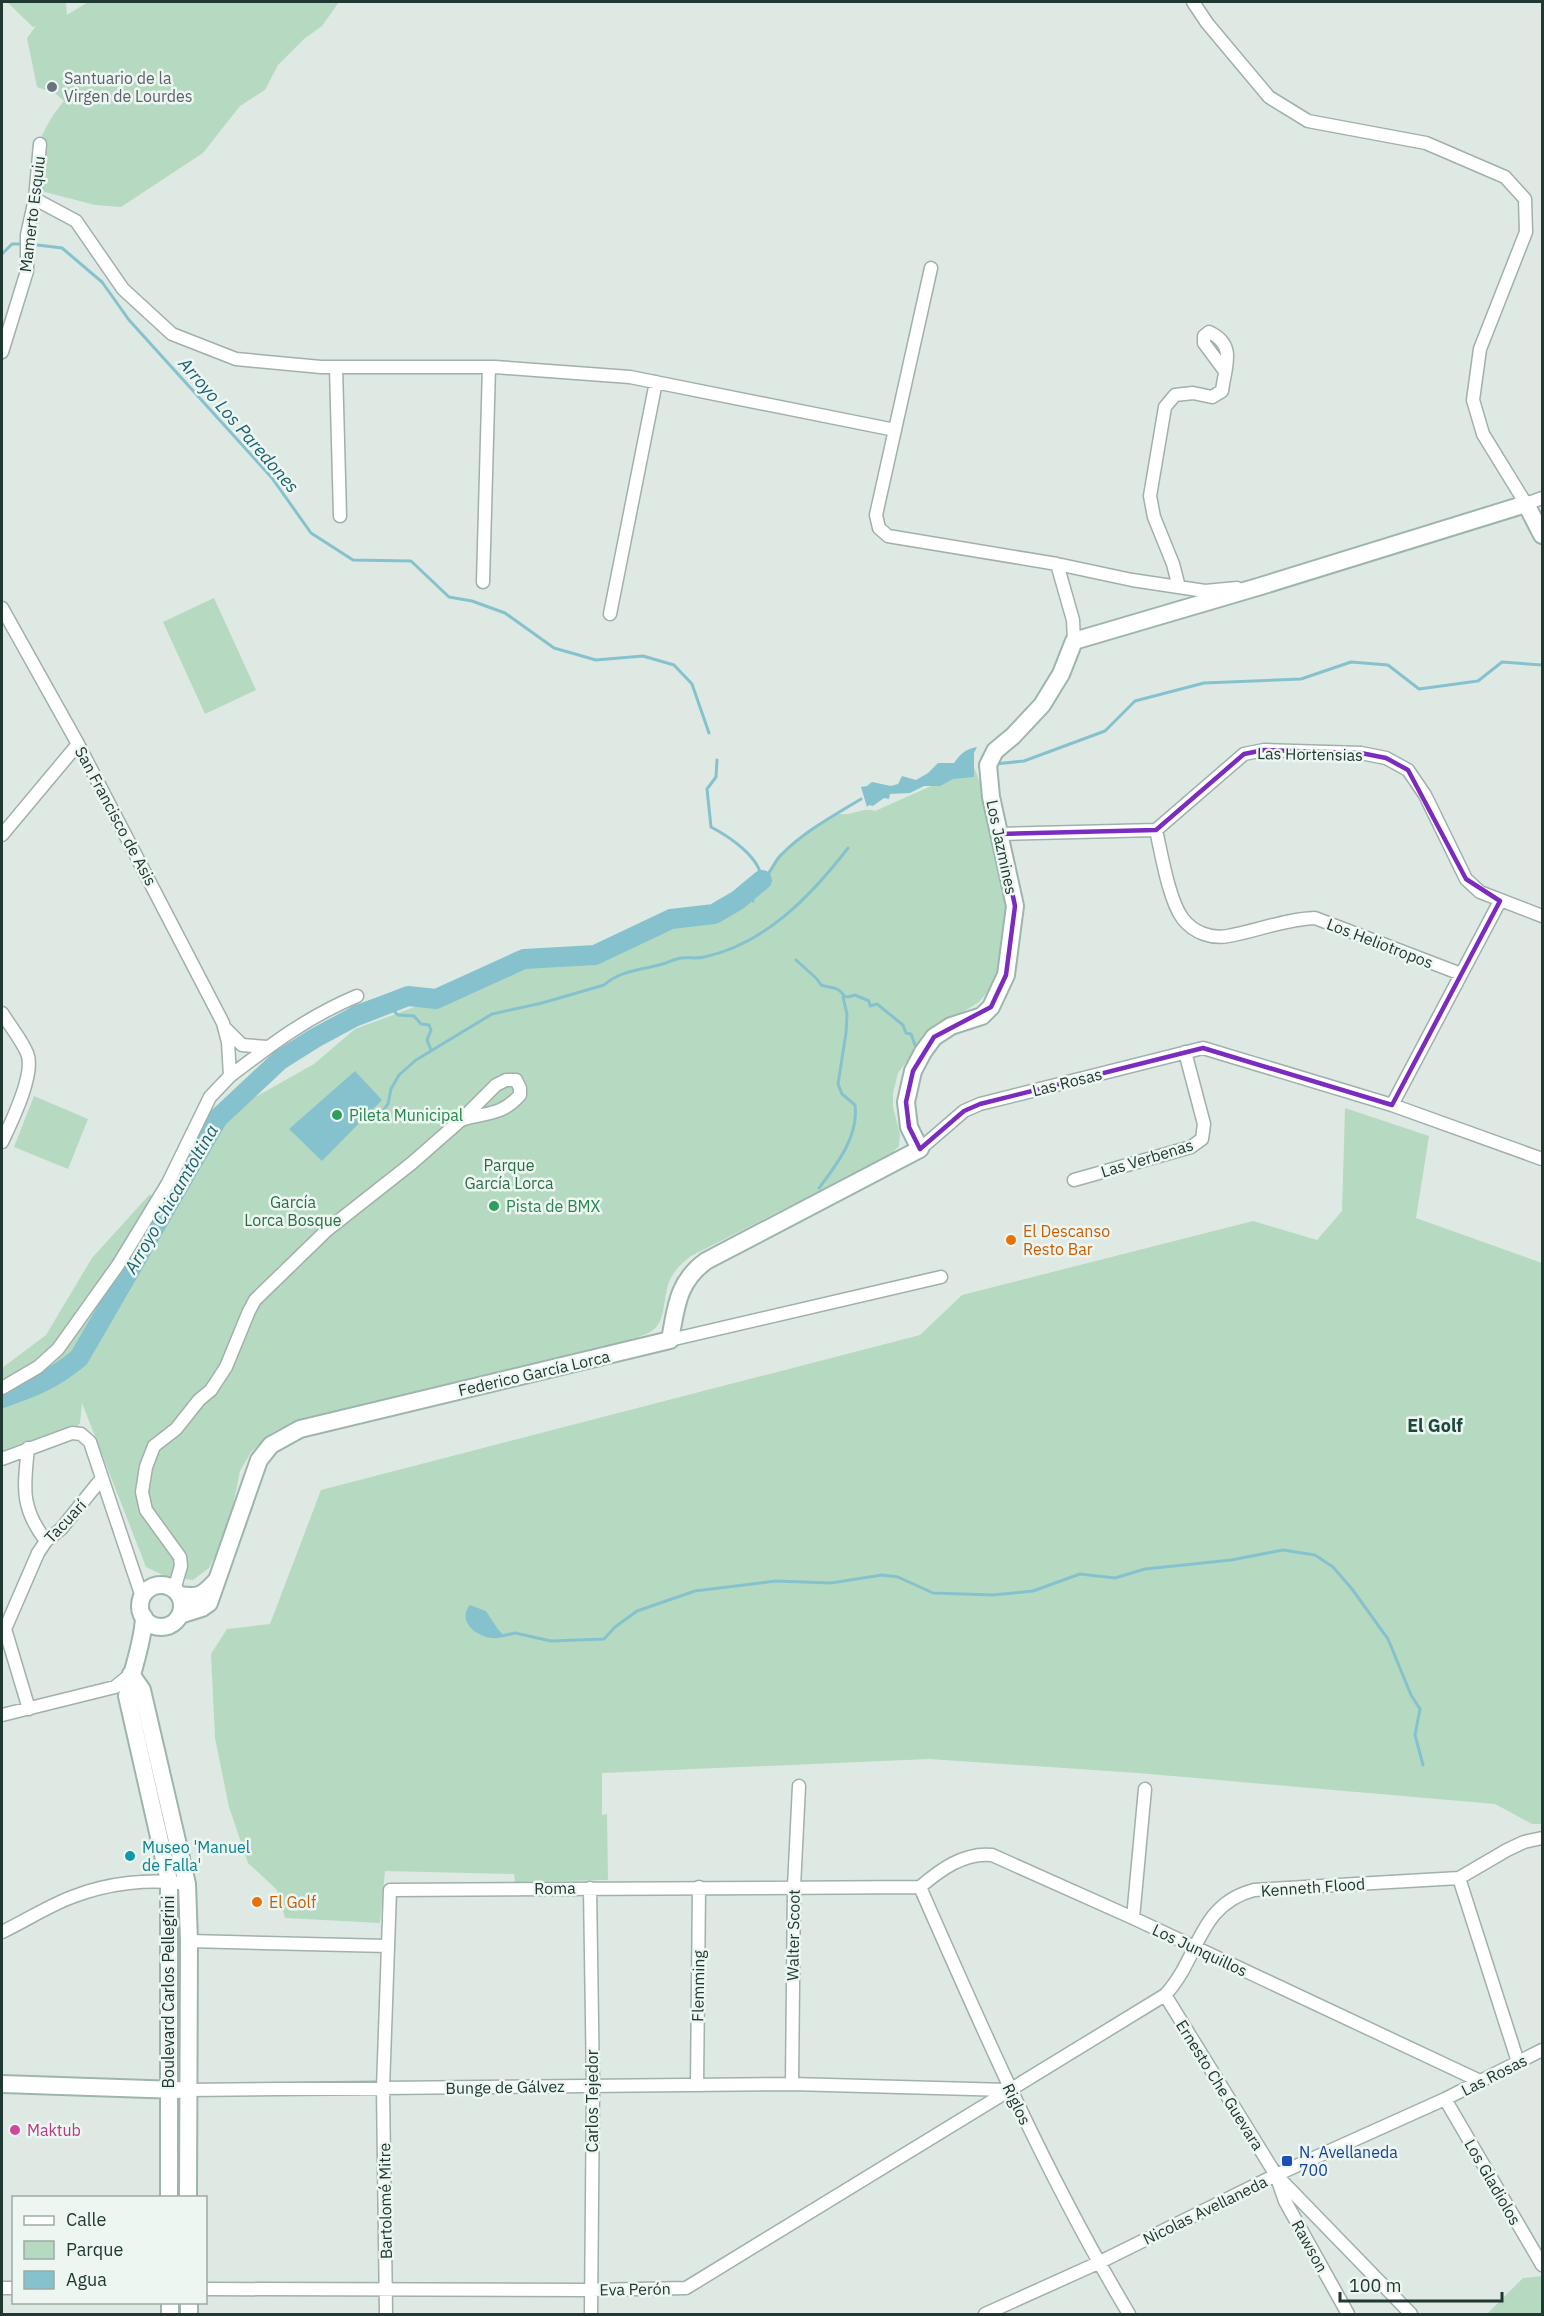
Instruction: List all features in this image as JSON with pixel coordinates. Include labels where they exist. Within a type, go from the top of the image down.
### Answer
[{"type":"street","points":[[1193,2],[1207,23],[1269,97],[1308,121],[1426,143],[1505,177],[1525,199],[1526,232],[1480,350],[1473,400],[1483,434],[1526,504],[1542,535]]},
{"type":"street","name":"Mamerto Esquiu","points":[[2,352],[27,271],[27,235],[34,199],[40,144]]},
{"type":"street","points":[[34,199],[76,221],[123,289],[172,334],[236,359],[336,367],[489,367],[630,377],[895,430]]},
{"type":"street","points":[[931,268],[876,515],[879,528],[888,536],[1057,564],[1132,580],[1205,591],[1261,586]]},
{"type":"street","points":[[336,367],[340,516]]},
{"type":"street","points":[[483,582],[489,367]]},
{"type":"street","points":[[1179,587],[1173,564],[1154,517],[1149,496],[1165,406],[1175,395],[1193,393],[1212,396],[1222,391],[1224,370]]},
{"type":"street","points":[[610,614],[656,382]]},
{"type":"street","points":[[1074,641],[1261,586],[1542,498]]},
{"type":"street","name":"Los Jazmines","points":[[920,1149],[909,1127],[906,1102],[913,1071],[934,1037],[951,1026],[982,1016],[991,1007],[1006,975],[1015,906],[991,796],[988,765],[995,751],[1013,736],[1042,705],[1061,674],[1074,641],[1073,620],[1057,564]]},
{"type":"street","name":"San Francisco de Asis","points":[[2,608],[148,875],[225,1028],[230,1076]]},
{"type":"street","points":[[2,835],[78,744]]},
{"type":"street","name":"Las Hortensias","points":[[1156,830],[1244,754],[1264,750],[1361,753],[1386,758],[1408,770],[1425,795],[1466,879],[1480,892],[1542,916]]},
{"type":"street","points":[[1000,834],[1156,830]]},
{"type":"street","name":"Los Heliotropos","points":[[1156,830],[1174,900],[1183,919],[1211,938],[1229,936],[1302,918],[1314,918],[1461,974]]},
{"type":"street","points":[[1392,1105],[1500,901]]},
{"type":"street","points":[[2,1388],[38,1367],[58,1349],[118,1265],[168,1183],[210,1097],[230,1076],[290,1030],[324,1010],[357,996]]},
{"type":"street","points":[[2,1013],[27,1052],[29,1060],[28,1075],[2,1142]]},
{"type":"street","name":"San Francisco de Asis","points":[[225,1028],[242,1045],[269,1047]]},
{"type":"street","name":"Las Rosas","points":[[670,1340],[679,1296],[695,1269],[920,1149],[964,1111],[980,1104],[1203,1048],[1392,1105],[1542,1159]]},
{"type":"street","name":"Las Verbenas","points":[[1074,1180],[1191,1147],[1202,1139],[1204,1124],[1185,1052]]},
{"type":"street","points":[[180,1615],[182,1601],[177,1592],[180,1557],[146,1510],[142,1492],[146,1467],[154,1446],[176,1429],[199,1400],[211,1390],[226,1367],[255,1300],[327,1230],[412,1163],[461,1120],[496,1085],[506,1080],[516,1080],[520,1088],[520,1095],[509,1107],[461,1120]]},
{"type":"street","name":"Federico García Lorca","points":[[131,1674],[162,1627],[171,1624],[180,1615],[202,1608],[208,1603],[219,1578],[259,1460],[271,1444],[285,1435],[300,1429],[940,1277]]},
{"type":"street","points":[[2,1459],[72,1432],[81,1434],[90,1442],[142,1597]]},
{"type":"street","points":[[28,1448],[26,1504],[32,1523],[46,1540]]},
{"type":"street","name":"Tacuarí","points":[[3,1630],[46,1540],[61,1529],[102,1478]]},
{"type":"street","points":[[162,1627],[151,1624],[140,1609],[142,1597],[147,1590],[156,1585],[169,1586],[177,1592],[195,1598],[206,1592],[219,1578]]},
{"type":"street","points":[[2,1714],[115,1687],[131,1674],[141,1645],[144,1617]]},
{"type":"street","points":[[3,1630],[29,1709]]},
{"type":"street","name":"Boulevard Carlos Pellegrini","points":[[131,1674],[128,1696],[169,1881],[169,2196]]},
{"type":"street","name":"Boulevard Carlos Pellegrini","points":[[131,1674],[142,1690],[187,1884],[189,1941],[188,2196]]},
{"type":"street","name":"Walter Scoot","points":[[792,2084],[794,1887],[799,1786]]},
{"type":"street","points":[[1133,1918],[1144,1789]]},
{"type":"street","name":"Kenneth Flood","points":[[1009,2090],[1165,1995],[1175,1984],[1200,1936],[1219,1908],[1237,1895],[1254,1890],[1460,1878],[1507,1850],[1524,1842],[1542,1838]]},
{"type":"street","name":"Los Junquillos","points":[[920,1887],[939,1871],[970,1856],[992,1855],[1133,1918],[1480,2081]]},
{"type":"street","points":[[1460,1878],[1518,2062]]},
{"type":"street","points":[[2,1932],[71,1897],[94,1890],[169,1881],[187,1884]]},
{"type":"street","name":"Flemming","points":[[697,2085],[699,1887]]},
{"type":"street","name":"Roma","points":[[383,2088],[390,1890],[920,1887]]},
{"type":"street","name":"Riglos","points":[[920,1887],[1009,2090],[1098,2263],[1129,2314]]},
{"type":"street","name":"Carlos Tejedor","points":[[590,1888],[593,2086],[591,2314]]},
{"type":"street","points":[[189,1941],[388,1946]]},
{"type":"street","name":"Ernesto Che Guevara","points":[[1165,1995],[1276,2175]]},
{"type":"street","name":"Las Rosas","points":[[1445,2099],[1542,2050]]},
{"type":"street","name":"Bunge de Gálvez","points":[[2,2084],[187,2090],[792,2084],[1009,2090]]},
{"type":"street","name":"Bartolomé Mitre","points":[[383,2088],[386,2314]]},
{"type":"street","name":"Eva Perón","points":[[207,2289],[591,2290],[686,2288],[1009,2090]]},
{"type":"street","name":"Nicolas Avellaneda","points":[[985,2314],[1098,2263],[1276,2175],[1445,2099]]},
{"type":"street","name":"Los Gladiolos","points":[[1445,2099],[1542,2265]]},
{"type":"street","points":[[1276,2175],[1411,2314]]},
{"type":"street","name":"Rawson","points":[[1276,2175],[1285,2201],[1348,2314]]},
{"type":"highlighted area","points":[[1264,750],[1361,753],[1386,758],[1408,770],[1466,879],[1500,901],[1392,1105],[1203,1048],[980,1104],[964,1111],[920,1149],[909,1127],[906,1102],[913,1071],[934,1037],[991,1007],[1006,975],[1015,906],[1000,834],[1156,830],[1244,754]]},
{"type":"green space","points":[[7,2],[66,2],[67,15],[88,2],[339,2],[322,26],[304,39],[278,65],[265,90],[240,106],[203,153],[121,207],[95,205],[45,192],[32,181],[33,161],[40,139],[64,101],[56,94],[37,87],[27,38],[36,26],[33,27]]},
{"type":"green space","points":[[214,598],[256,690],[205,714],[163,622]]},
{"type":"green space","name":"Parque García Lorca","points":[[974,767],[980,783],[1009,909],[996,976],[989,990],[979,1002],[927,1034],[898,1073],[893,1093],[893,1107],[900,1134],[899,1146],[890,1155],[691,1256],[672,1276],[662,1317],[654,1329],[638,1337],[637,1340],[298,1420],[273,1432],[251,1452],[240,1471],[228,1531],[209,1568],[193,1580],[167,1577],[146,1567],[82,1403],[80,1423],[72,1433],[2,1459],[2,1368],[46,1335],[92,1258],[150,1194],[165,1208],[160,1231],[218,1118],[314,1064],[355,1029],[436,999],[524,959],[595,955],[671,919],[714,914],[738,900],[766,878],[779,856],[808,831],[838,813],[875,811]]},
{"type":"green space","points":[[34,1096],[88,1119],[68,1169],[14,1147]]},
{"type":"green space","points":[[1345,1108],[1429,1136],[1416,1218],[1542,1263],[1542,1824],[1532,1824],[1495,1804],[1138,1773],[929,1759],[602,1773],[602,1815],[607,1814],[608,1880],[515,1882],[514,1874],[385,1871],[380,1923],[285,1918],[277,1890],[248,1863],[229,1807],[215,1738],[211,1654],[227,1629],[270,1624],[321,1490],[920,1335],[962,1295],[1253,1221],[1317,1240],[1342,1211]]},
{"type":"green space","points":[[1542,2276],[1542,2314],[1487,2314],[1523,2278]]},
{"type":"water","points":[[977,747],[974,753],[974,777],[953,779],[940,786],[924,786],[910,793],[890,794],[889,799],[884,798],[873,806],[867,807],[861,787],[872,782],[891,786],[898,784],[902,776],[916,780],[938,763],[954,763],[964,752]]},
{"type":"water","points":[[406,987],[409,1003],[356,1024],[350,1007]]},
{"type":"water","name":"Pileta Municipal","points":[[355,1071],[382,1100],[322,1161],[289,1129]]},
{"type":"water","points":[[470,1605],[486,1611],[504,1636],[490,1638],[469,1626],[466,1612]]},
{"type":"waterway","name":"Arroyo Los Paredones","points":[[2,254],[12,244],[23,244]]},
{"type":"waterway","name":"Arroyo Los Paredones","points":[[29,244],[62,248],[102,282],[129,320],[272,478],[311,533],[353,560],[411,561],[449,597],[472,601],[505,613],[554,648],[596,660],[643,656],[674,665],[692,684],[709,733]]},
{"type":"waterway","points":[[995,764],[1024,761],[1105,731],[1135,701],[1204,683],[1301,679],[1351,662],[1388,665],[1419,689],[1478,681],[1502,662],[1542,665]]},
{"type":"waterway","name":"Arroyo Los Paredones","points":[[717,760],[716,777],[707,789],[711,827],[727,836],[750,856],[756,863],[762,880]]},
{"type":"waterway","points":[[762,880],[779,857],[800,838],[861,799]]},
{"type":"waterway","points":[[370,1111],[376,1114],[382,1112],[388,1104],[391,1089],[399,1075],[416,1060],[492,1014],[542,1003],[604,985],[623,974],[637,970],[678,959],[699,958],[726,951],[747,941],[785,916],[834,866],[848,848]]},
{"type":"waterway","name":"Arroyo Chicamtoltina","points":[[2,1398],[42,1382],[79,1358],[218,1118],[280,1060],[354,1017],[408,996],[436,999],[524,959],[595,955],[671,919],[714,914],[738,900],[762,880]]},
{"type":"waterway","name":"Arroyo Chicamtoltina","points":[[738,900],[748,897],[753,901]]},
{"type":"waterway","points":[[796,960],[821,985],[837,989],[845,997],[855,995],[869,1001],[870,1006],[877,1004],[903,1025],[906,1033],[911,1034],[915,1045]]},
{"type":"waterway","points":[[819,1188],[845,1149],[854,1128],[855,1105],[842,1094],[838,1084],[846,1033],[847,1014],[843,997]]},
{"type":"waterway","points":[[390,1007],[398,1015],[414,1016],[421,1024],[429,1025],[431,1030],[427,1040],[431,1050]]},
{"type":"waterway","points":[[502,1636],[515,1633],[551,1641],[604,1639],[615,1627],[637,1611],[695,1591],[776,1581],[831,1583],[882,1575],[898,1577],[933,1593],[993,1595],[1033,1591],[1080,1574],[1115,1578],[1145,1569],[1231,1560],[1283,1550],[1315,1555],[1333,1567],[1388,1639],[1411,1695],[1420,1709],[1415,1735],[1423,1765]]},
{"type":"place","name":"Santuario de la Virgen de Lourdes","points":[[52,87]]},
{"type":"place","name":"Pileta Municipal","points":[[337,1115]]},
{"type":"place","name":"Pista de BMX","points":[[494,1206]]},
{"type":"place","name":"El Descanso Resto Bar","points":[[1011,1240]]},
{"type":"place","name":"Museo 'Manuel de Falla'","points":[[130,1856]]},
{"type":"place","name":"El Golf","points":[[257,1902]]},
{"type":"place","name":"Maktub","points":[[15,2130]]},
{"type":"place","name":"N. Avellaneda 700","points":[[1287,2161]]},
{"type":"district","name":"El Golf","points":[[1435,1425]]},
{"type":"park label","name":"García Lorca Bosque","points":[[293,1211]]}]
